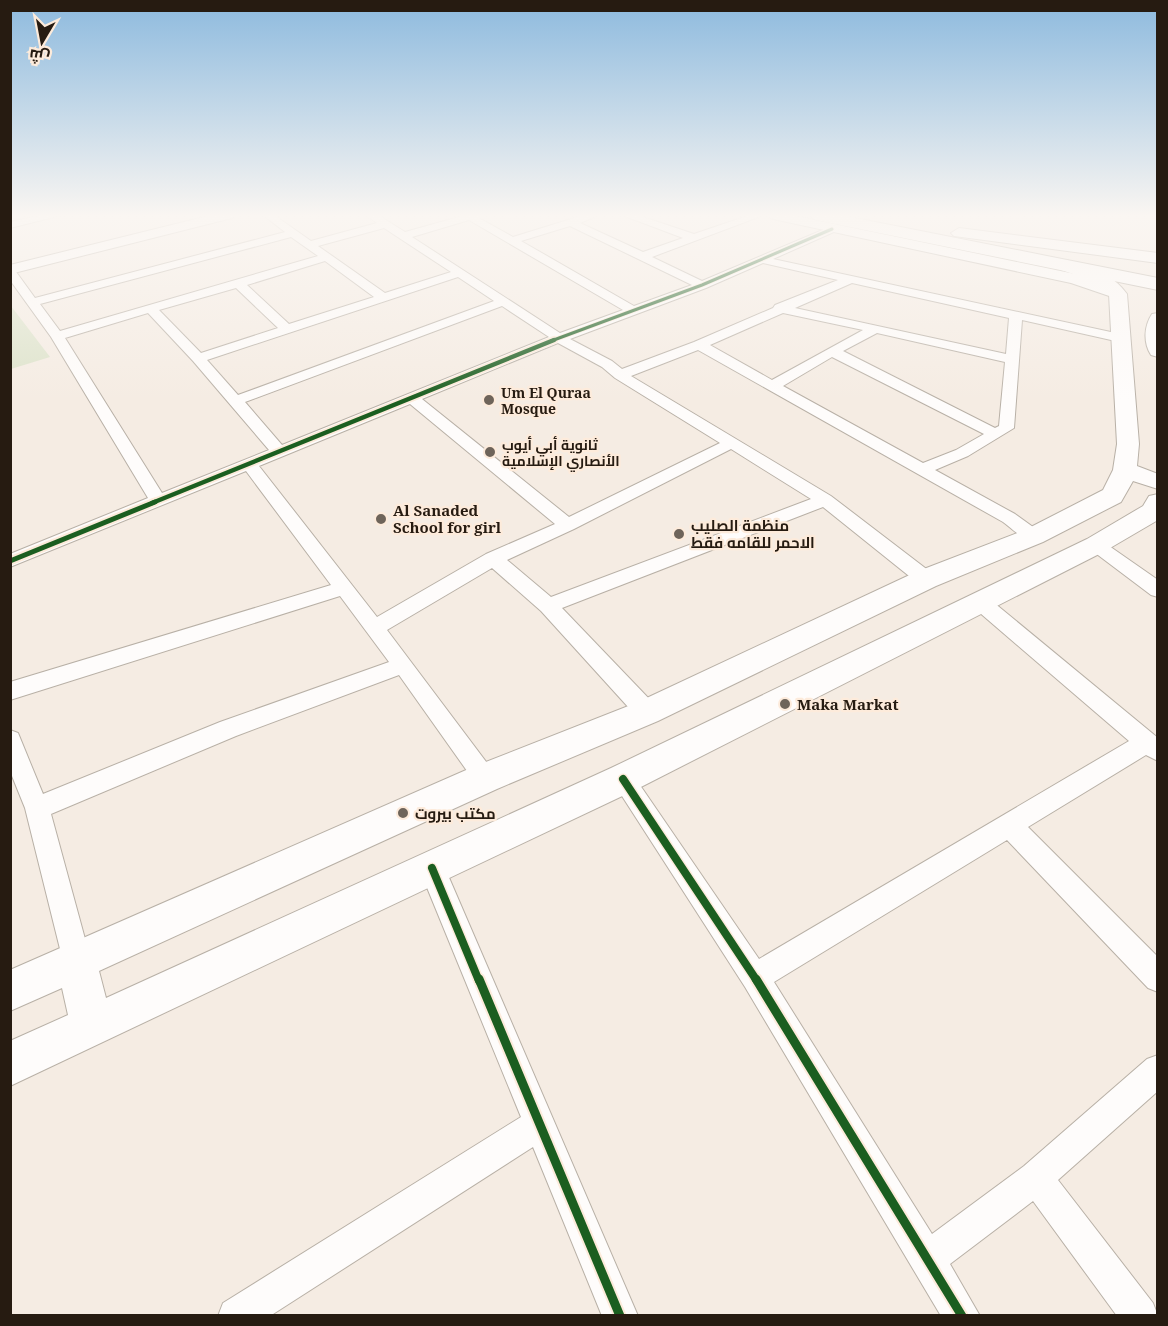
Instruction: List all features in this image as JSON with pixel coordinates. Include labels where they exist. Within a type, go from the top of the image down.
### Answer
[{"type":"highway","points":[[1123,277],[1158,284]]},
{"type":"main road","points":[[10,991],[485,778],[647,712],[926,579],[1034,536],[1112,496],[1121,483],[1125,470],[1127,429],[1118,294],[1113,286],[1097,277]]},
{"type":"main road","points":[[1158,318],[1154,328],[1158,351]]},
{"type":"main road","points":[[1125,470],[1158,482]]},
{"type":"main road","points":[[10,1064],[623,778],[1096,545],[1152,512],[1158,502]]},
{"type":"main road","points":[[77,961],[91,1026]]},
{"type":"street","points":[[14,277],[57,336],[158,501]]},
{"type":"street","points":[[33,302],[128,277]]},
{"type":"street","points":[[57,336],[262,277]]},
{"type":"street","points":[[355,277],[384,298]]},
{"type":"street","points":[[198,358],[448,277]]},
{"type":"street","points":[[466,277],[559,338],[607,364],[620,375],[825,500],[926,579]]},
{"type":"street","points":[[576,277],[632,310]]},
{"type":"street","points":[[685,277],[702,285]]},
{"type":"street","points":[[10,561],[559,338],[722,277]]},
{"type":"street","points":[[835,277],[1120,338]]},
{"type":"street","points":[[1068,277],[1118,294]]},
{"type":"street","points":[[620,375],[699,345],[779,308],[848,280]]},
{"type":"street","points":[[239,284],[288,330]]},
{"type":"street","points":[[234,401],[502,302]]},
{"type":"street","points":[[779,308],[1012,358]]},
{"type":"street","points":[[152,310],[198,358],[280,452]]},
{"type":"street","points":[[920,470],[962,453],[1006,428],[1016,316]]},
{"type":"street","points":[[774,385],[832,351],[878,328]]},
{"type":"street","points":[[699,345],[1009,518],[1034,536]]},
{"type":"street","points":[[832,351],[995,434]]},
{"type":"street","points":[[411,398],[568,525]]},
{"type":"street","points":[[374,628],[494,559],[568,525],[730,443]]},
{"type":"street","points":[[249,464],[403,665],[485,778]]},
{"type":"street","points":[[548,606],[825,500]]},
{"type":"street","points":[[1096,545],[1158,590]]},
{"type":"street","points":[[494,559],[548,606],[647,712]]},
{"type":"street","points":[[10,691],[344,588]]},
{"type":"street","points":[[755,977],[1009,825],[1153,747],[980,602]]},
{"type":"street","points":[[37,808],[228,729],[403,665]]},
{"type":"street","points":[[10,740],[37,808],[77,961]]},
{"type":"street","points":[[623,778],[755,977],[962,1316]]},
{"type":"street","points":[[1009,825],[1158,978]]},
{"type":"street","points":[[432,868],[620,1316]]},
{"type":"street","points":[[928,1259],[1036,1178],[1158,1070]]},
{"type":"street","points":[[236,1316],[271,1306],[539,1124]]},
{"type":"street","points":[[1036,1178],[1140,1316]]},
{"type":"green space","points":[[11,306],[50,357],[11,369]]},
{"type":"cycle path","points":[[10,561],[559,338],[721,277]]},
{"type":"cycle path","points":[[623,779],[755,977],[962,1316]]},
{"type":"cycle path","points":[[432,868],[620,1316]]},
{"type":"place","name":"Um El Quraa Mosque","points":[[489,400]]},
{"type":"place","name":"ثانوية أبي أيوب الأنصاري الإسلامية","points":[[490,452]]},
{"type":"place","name":"Al Sanaded School for girl","points":[[381,519]]},
{"type":"place","name":"منظمة الصليب الاحمر للقامه فقط","points":[[679,534]]},
{"type":"place","name":"Maka Markat","points":[[785,704]]},
{"type":"place","name":"مكتب بيروت","points":[[403,813]]}]
